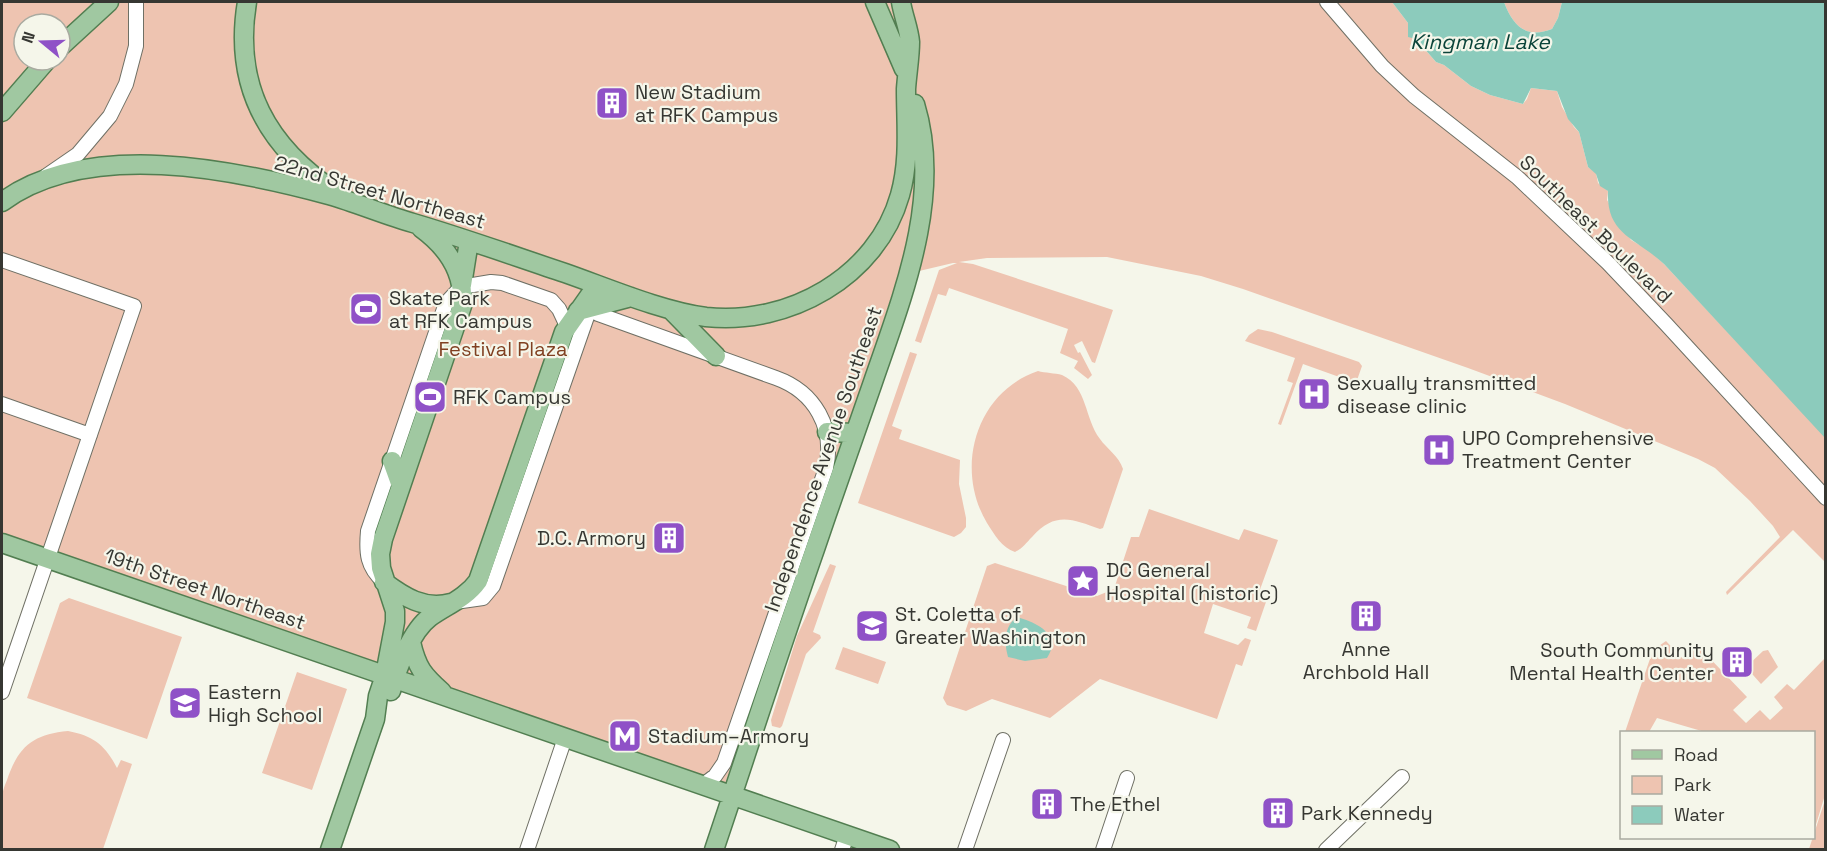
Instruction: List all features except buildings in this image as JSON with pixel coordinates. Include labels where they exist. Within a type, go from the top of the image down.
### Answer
[{"type":"main road","points":[[72,36],[109,2]]},
{"type":"main road","points":[[247,2],[244,49],[251,88],[269,127],[287,152],[321,182],[354,203]]},
{"type":"main road","name":"Independence Avenue Southeast","points":[[714,849],[733,796],[773,648],[815,526],[855,433],[903,295],[910,268],[921,207],[923,164],[914,136],[906,76],[894,41],[875,2]]},
{"type":"main road","points":[[901,2],[910,41],[906,76]]},
{"type":"main road","points":[[2,112],[37,72]]},
{"type":"main road","name":"Independence Avenue Southeast","points":[[669,308],[705,316],[738,318],[759,316],[791,307],[823,292],[840,280],[871,250],[885,230],[897,206],[914,136]]},
{"type":"main road","points":[[287,152],[302,189]]},
{"type":"main road","name":"22nd Street Northeast","points":[[2,202],[37,182],[82,169],[140,165],[210,171],[302,189],[354,203],[415,224],[429,226],[669,308]]},
{"type":"main road","points":[[390,677],[395,616],[384,582],[380,561],[381,547],[463,300],[461,286],[446,249],[415,224]]},
{"type":"main road","points":[[461,286],[466,271],[469,241]]},
{"type":"main road","points":[[330,849],[375,719],[378,695],[418,629],[427,620],[468,593],[481,574],[567,326],[584,309],[597,285]]},
{"type":"main road","points":[[584,309],[633,297]]},
{"type":"main road","points":[[669,308],[716,356]]},
{"type":"main road","points":[[537,410],[546,432]]},
{"type":"main road","points":[[827,432],[855,433]]},
{"type":"main road","points":[[392,461],[401,486]]},
{"type":"main road","name":"19th Street Northeast","points":[[2,543],[702,785],[845,842],[890,849]]},
{"type":"main road","points":[[384,582],[415,602],[436,606],[453,603]]},
{"type":"main road","points":[[411,642],[421,672],[448,698]]},
{"type":"street","points":[[37,182],[78,154],[110,116],[126,84],[136,46],[136,2]]},
{"type":"street","name":"Southeast Boulevard","points":[[1327,2],[1382,66],[1431,110],[1517,177],[1608,263],[1826,498]]},
{"type":"street","points":[[2,260],[134,306],[2,692]]},
{"type":"street","points":[[384,582],[369,563],[370,524],[443,309],[461,286],[498,282],[554,303],[560,309],[567,326]]},
{"type":"street","points":[[453,603],[483,598],[493,586],[546,432],[584,309],[785,381],[798,388],[816,405],[827,432]]},
{"type":"street","points":[[2,404],[90,435]]},
{"type":"street","name":"Independence Avenue Southeast","points":[[815,526],[829,447],[827,432]]},
{"type":"street","name":"Independence Avenue Southeast","points":[[702,785],[715,776],[724,763],[773,648]]},
{"type":"street","points":[[527,849],[565,738]]},
{"type":"street","points":[[965,849],[1003,740]]},
{"type":"street","points":[[1326,849],[1402,777]]},
{"type":"street","points":[[1102,849],[1127,778]]},
{"type":"green space","name":"RFK Campus","points":[[2,2],[1392,2],[1408,23],[1408,30],[1436,62],[1444,65],[1471,86],[1490,95],[1523,104],[1531,88],[1557,91],[1562,107],[1579,132],[1588,167],[1596,173],[1598,183],[1608,191],[1607,200],[1631,240],[1650,251],[1664,264],[1825,436],[1825,562],[1793,530],[1727,595],[1726,592],[1780,537],[1750,501],[1715,468],[1698,459],[1565,404],[1468,368],[1201,276],[1107,257],[987,258],[959,262],[973,264],[1113,310],[1095,363],[1092,362],[1082,341],[1074,345],[1092,375],[1088,379],[1074,368],[1078,361],[1060,353],[1068,329],[949,288],[946,296],[938,294],[921,343],[915,341],[939,270],[957,263],[898,276],[837,463],[725,784],[392,671],[321,643],[2,533]]},
{"type":"green space","points":[[1504,2],[1562,2],[1558,18],[1552,29],[1535,32],[1516,24]]},
{"type":"green space","points":[[1258,329],[1359,362],[1362,366],[1356,383],[1303,364],[1281,425],[1278,424],[1293,383],[1287,381],[1295,358],[1245,341]]},
{"type":"green space","points":[[910,352],[917,354],[892,426],[902,430],[899,439],[960,460],[959,484],[966,527],[954,537],[858,503]]},
{"type":"green space","points":[[1038,371],[1062,375],[1077,387],[1095,431],[1119,460],[1123,469],[1103,528],[1072,520],[1056,520],[1040,529],[1015,552],[1002,544],[987,523],[977,502],[972,479],[972,456],[977,434],[986,414],[999,396],[1017,381]]},
{"type":"green space","points":[[1149,509],[1239,540],[1244,529],[1278,540],[1258,595],[1267,599],[1256,631],[1247,628],[1251,617],[1213,604],[1204,633],[1238,645],[1245,638],[1251,640],[1242,666],[1236,664],[1217,719],[1100,679],[1050,718],[992,699],[966,711],[947,705],[943,698],[987,566],[995,563],[1097,596],[1114,589],[1131,537],[1139,537]]},
{"type":"green space","points":[[830,564],[836,566],[813,632],[821,638],[806,654],[782,726],[780,728],[772,726],[771,720],[797,636]]},
{"type":"green space","points":[[69,598],[182,637],[147,739],[27,698],[60,603]]},
{"type":"green space","points":[[1666,641],[1683,659],[1697,645],[1747,697],[1733,710],[1746,723],[1760,710],[1770,720],[1783,708],[1774,697],[1787,684],[1794,690],[1825,658],[1825,795],[1815,828],[1815,731],[1702,731],[1657,718],[1650,731],[1625,731],[1653,650]]},
{"type":"green space","points":[[843,647],[886,662],[878,684],[835,669]]},
{"type":"green space","points":[[1768,650],[1778,667],[1761,684],[1746,667],[1763,651]]},
{"type":"green space","points":[[297,672],[347,689],[312,790],[262,773]]},
{"type":"green space","points":[[68,731],[98,743],[108,753],[117,768],[121,760],[132,764],[103,849],[2,849],[2,793],[16,759],[28,744],[36,739]]},
{"type":"green space","points":[[1825,800],[1825,849],[1809,849],[1812,839],[1815,839],[1815,831]]},
{"type":"water","name":"Kingman Lake","points":[[1392,2],[1504,2],[1516,24],[1528,31],[1543,32],[1552,29],[1558,18],[1562,2],[1825,2],[1825,438],[1664,264],[1617,227],[1609,206],[1608,191],[1600,186],[1596,174],[1588,167],[1579,132],[1568,119],[1557,91],[1531,88],[1523,104],[1490,95],[1471,86],[1444,65],[1436,62],[1416,39],[1408,37],[1408,23]]},
{"type":"water","points":[[1017,617],[1046,631],[1052,643],[1047,658],[1025,661],[1008,657],[1007,630]]},
{"type":"place","name":"New Stadium at RFK Campus","points":[[612,103]]},
{"type":"place","name":"Skate Park at RFK Campus","points":[[366,309]]},
{"type":"place","name":"Sexually transmitted disease clinic","points":[[1314,394]]},
{"type":"place","name":"RFK Campus","points":[[430,397]]},
{"type":"place","name":"UPO Comprehensive Treatment Center","points":[[1439,450]]},
{"type":"place","name":"D.C. Armory","points":[[669,538]]},
{"type":"place","name":"DC General Hospital (historic)","points":[[1083,581]]},
{"type":"place","name":"Anne Archbold Hall","points":[[1366,616]]},
{"type":"place","name":"St. Coletta of Greater Washington","points":[[872,626]]},
{"type":"place","name":"South Community Mental Health Center","points":[[1737,662]]},
{"type":"place","name":"Eastern High School","points":[[185,703]]},
{"type":"place","name":"Stadium–Armory","points":[[625,736]]},
{"type":"place","name":"The Ethel","points":[[1047,804]]},
{"type":"place","name":"Park Kennedy","points":[[1278,813]]},
{"type":"park label","name":"Festival Plaza","points":[[503,349]]}]
